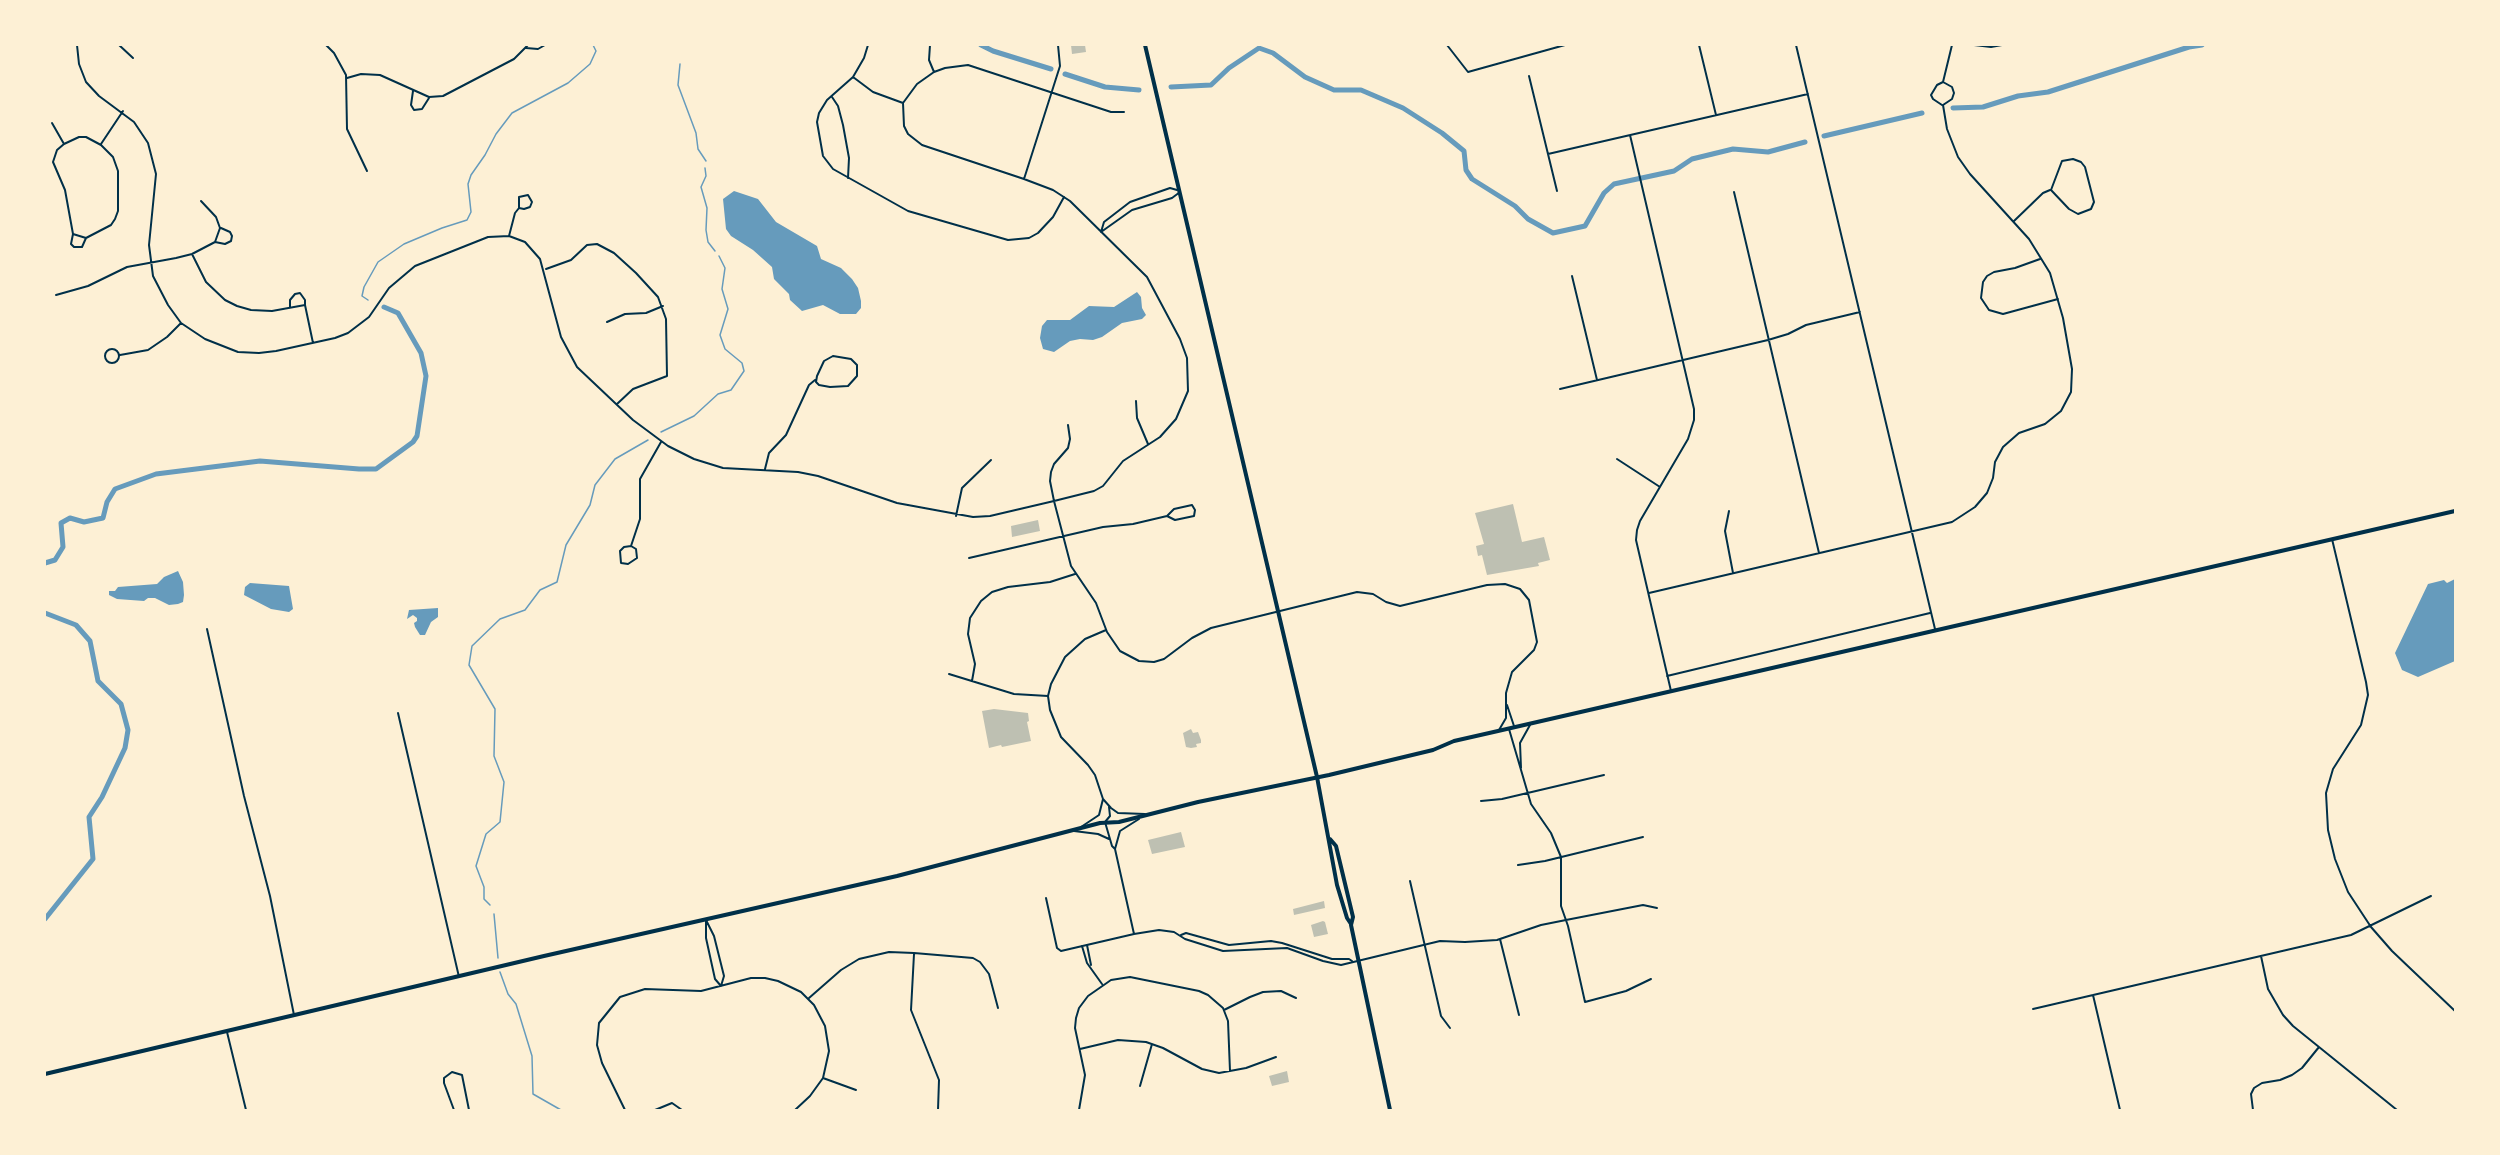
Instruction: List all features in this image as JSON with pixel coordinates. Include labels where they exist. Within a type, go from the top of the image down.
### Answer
[{"type":"main road","points":[[1145,45],[1317,777],[1330,839],[1328,848],[1347,918],[1352,925]]},
{"type":"main road","points":[[45,1074],[897,876],[1105,822],[1119,822],[1317,777],[1433,750],[1454,741],[1531,723],[2455,511]]},
{"type":"main road","points":[[1330,839],[1336,846],[1353,917],[1352,925],[1390,1110]]},
{"type":"street","points":[[77,45],[79,64],[86,82],[99,96],[123,111],[143,133],[153,158],[156,183],[149,229],[150,262],[158,290],[181,323],[205,339],[238,352],[276,351],[335,338],[359,326],[376,308],[394,282],[415,266],[488,237],[509,236],[525,242],[534,250],[545,269],[561,337],[568,352],[587,379],[661,442],[678,452],[713,466],[816,475],[897,503],[956,516],[990,516],[1094,491],[1103,486],[1123,461],[1167,430],[1183,406],[1189,375],[1187,358],[1180,339],[1147,277],[1064,197],[1023,179],[922,145],[908,134],[904,126],[903,103],[917,84],[934,72],[945,68],[968,66],[1111,112],[1124,112]]},
{"type":"street","points":[[118,45],[133,58]]},
{"type":"street","points":[[326,45],[341,63],[347,78],[347,129],[367,171]]},
{"type":"street","points":[[347,78],[361,74],[380,75],[429,97],[443,96],[514,59],[527,46],[538,49],[545,45]]},
{"type":"street","points":[[868,45],[864,58],[853,77],[822,105],[817,122],[823,156],[833,169],[908,211],[1008,240],[1018,240],[1038,233],[1053,217],[1064,197]]},
{"type":"street","points":[[930,45],[930,60],[934,72]]},
{"type":"street","points":[[1023,179],[1060,66],[1058,45]]},
{"type":"street","points":[[1447,45],[1468,72],[1553,46],[1565,45]]},
{"type":"street","points":[[1699,45],[1716,115]]},
{"type":"street","points":[[1796,45],[1935,630]]},
{"type":"street","points":[[1943,105],[1936,102],[1931,94],[1937,85],[1943,82],[1952,45]]},
{"type":"street","points":[[1974,45],[1991,47],[2002,45]]},
{"type":"street","points":[[1529,76],[1557,191]]},
{"type":"street","points":[[853,77],[873,92],[903,103]]},
{"type":"street","points":[[1943,82],[1952,87],[1954,93],[1952,99],[1943,105]]},
{"type":"street","points":[[413,91],[411,105],[414,110],[422,109],[429,97]]},
{"type":"street","points":[[1548,154],[1808,94]]},
{"type":"street","points":[[831,96],[840,113],[849,158],[848,177]]},
{"type":"street","points":[[1649,593],[1952,522],[1975,507],[1987,493],[1993,478],[1995,462],[2003,447],[2019,433],[2046,424],[2061,411],[2071,392],[2072,369],[2058,299],[2050,273],[2029,239],[1970,174],[1956,153],[1944,121],[1943,105]]},
{"type":"street","points":[[101,145],[123,111]]},
{"type":"street","points":[[52,123],[64,144]]},
{"type":"street","points":[[1630,135],[1694,409],[1694,420],[1688,439],[1640,521],[1636,540],[1671,691]]},
{"type":"street","points":[[73,234],[86,237],[111,225],[117,211],[116,163],[101,145],[86,137],[79,137],[64,144],[57,150],[53,162],[65,190],[73,234],[71,244],[78,249],[85,243],[86,237]]},
{"type":"street","points":[[2014,221],[2043,193],[2051,190],[2062,161],[2073,159],[2081,162],[2090,184],[2094,206],[2084,213],[2073,213],[2051,190]]},
{"type":"street","points":[[1101,232],[1104,222],[1130,202],[1170,188],[1180,191]]},
{"type":"street","points":[[1101,232],[1132,210],[1172,198],[1180,191]]},
{"type":"street","points":[[1734,192],[1819,553]]},
{"type":"street","points":[[509,236],[515,213],[519,208],[519,197],[528,195],[532,202],[530,207],[524,210],[519,208]]},
{"type":"street","points":[[201,201],[216,217],[220,228],[215,242]]},
{"type":"street","points":[[56,295],[88,286],[127,267],[192,254],[215,242],[225,244],[231,241],[230,232],[220,228]]},
{"type":"street","points":[[545,269],[571,260],[587,245],[597,244],[614,253],[636,273],[663,306],[666,319],[667,376],[633,389],[617,404]]},
{"type":"street","points":[[192,254],[206,282],[225,300],[237,306],[256,310],[281,310],[305,305]]},
{"type":"street","points":[[2040,259],[2015,268],[1994,272],[1983,282],[1981,298],[1989,310],[2003,314],[2058,299]]},
{"type":"street","points":[[1572,276],[1597,380]]},
{"type":"street","points":[[290,307],[290,300],[295,294],[300,293],[305,300],[313,342]]},
{"type":"street","points":[[607,322],[625,314],[646,313],[663,306]]},
{"type":"street","points":[[1560,390],[1768,340],[1806,325],[1860,312]]},
{"type":"street","points":[[120,355],[148,350],[167,337],[181,323]]},
{"type":"street","points":[[111,348],[118,351],[120,355],[117,362],[113,363],[108,362],[105,356],[111,348]]},
{"type":"street","points":[[765,469],[769,453],[786,435],[809,385],[829,357],[851,359],[858,368],[853,382],[843,388],[819,385],[815,379]]},
{"type":"street","points":[[1136,401],[1137,418],[1148,444]]},
{"type":"street","points":[[1068,425],[1070,439],[1068,448],[1054,464],[1050,481],[1063,536],[1075,574],[1096,603],[1112,642],[1129,657],[1139,661],[1154,662],[1211,628],[1357,592],[1373,594],[1386,602],[1400,606],[1487,585],[1513,586],[1520,589],[1529,600],[1537,642],[1534,650],[1512,672],[1506,693],[1506,718],[1498,731]]},
{"type":"street","points":[[631,546],[640,512],[639,479],[661,442]]},
{"type":"street","points":[[1617,459],[1660,487]]},
{"type":"street","points":[[956,516],[962,488],[991,460]]},
{"type":"street","points":[[969,558],[1103,527],[1133,524],[1167,516],[1175,520],[1190,518],[1194,516],[1195,510],[1192,505],[1180,507],[1171,510],[1167,516]]},
{"type":"street","points":[[1729,511],[1725,531],[1733,573]]},
{"type":"street","points":[[2332,539],[2368,695],[2361,725],[2328,781],[2325,805],[2328,830],[2340,875],[2348,892],[2371,927],[2391,951],[2455,1011]]},
{"type":"street","points":[[631,546],[636,549],[637,558],[628,564],[621,563],[620,551],[624,547],[631,546]]},
{"type":"street","points":[[972,681],[975,664],[968,634],[970,618],[981,601],[992,592],[1008,587],[1050,582],[1075,574]]},
{"type":"street","points":[[1667,676],[1930,613]]},
{"type":"street","points":[[207,629],[245,799],[270,896],[294,1016]]},
{"type":"street","points":[[1106,630],[1085,639],[1065,657],[1056,670],[1048,696],[1050,710],[1061,737],[1095,775],[1103,799],[1109,806],[1118,813],[1149,815]]},
{"type":"street","points":[[949,674],[1014,694],[1048,696]]},
{"type":"street","points":[[1506,703],[1515,727]]},
{"type":"street","points":[[398,713],[459,977]]},
{"type":"street","points":[[1531,723],[1520,743],[1521,768],[1531,804],[1551,833],[1561,857],[1560,894],[1585,1002],[1626,991],[1651,979]]},
{"type":"street","points":[[1509,729],[1516,759],[1521,768]]},
{"type":"street","points":[[1481,801],[1528,794],[1604,775]]},
{"type":"street","points":[[1071,830],[1100,815],[1103,799]]},
{"type":"street","points":[[1109,806],[1110,816],[1105,822],[1115,849],[1134,934]]},
{"type":"street","points":[[1115,849],[1120,831],[1135,820],[1149,815]]},
{"type":"street","points":[[1071,830],[1098,834],[1110,840]]},
{"type":"street","points":[[1518,865],[1643,837]]},
{"type":"street","points":[[1410,881],[1441,1016],[1450,1028]]},
{"type":"street","points":[[2033,1009],[2350,935],[2371,927],[2431,896]]},
{"type":"street","points":[[1046,898],[1059,950],[1159,930],[1223,951],[1287,948],[1332,963],[1345,964],[1443,940],[1465,942],[1500,939],[1541,925],[1566,920],[1643,905],[1657,908]]},
{"type":"street","points":[[706,920],[706,938],[715,979],[721,986]]},
{"type":"street","points":[[706,920],[714,936],[724,976],[721,986]]},
{"type":"street","points":[[1180,935],[1186,933],[1229,945],[1271,941],[1332,959],[1352,961]]},
{"type":"street","points":[[1500,939],[1519,1015]]},
{"type":"street","points":[[1087,945],[1090,966]]},
{"type":"street","points":[[1082,946],[1087,963],[1101,984]]},
{"type":"street","points":[[809,999],[841,970],[859,959],[889,952],[973,958],[980,962],[989,974],[998,1008]]},
{"type":"street","points":[[914,954],[911,1010],[913,1020],[936,1068],[940,1092],[938,1110]]},
{"type":"street","points":[[2261,956],[2268,989],[2274,1003],[2293,1026],[2397,1110]]},
{"type":"street","points":[[1079,1110],[1085,1075],[1076,1028],[1079,1008],[1101,984],[1111,980],[1130,977],[1199,991],[1216,1001],[1224,1011],[1230,1031],[1230,1071]]},
{"type":"street","points":[[625,1110],[602,1063],[597,1045],[599,1023],[611,1005],[623,995],[645,989],[690,991],[751,978],[765,978],[787,984],[809,999],[819,1013],[828,1037],[827,1065],[823,1078],[810,1096],[795,1110]]},
{"type":"street","points":[[1224,1011],[1263,992],[1281,991],[1296,998]]},
{"type":"street","points":[[2092,995],[2120,1110]]},
{"type":"street","points":[[227,1032],[246,1110]]},
{"type":"street","points":[[1080,1049],[1132,1040],[1152,1044],[1208,1072],[1230,1071],[1261,1064],[1276,1057]]},
{"type":"street","points":[[1140,1086],[1152,1044]]},
{"type":"street","points":[[2253,1110],[2251,1094],[2254,1088],[2262,1083],[2292,1075],[2302,1068],[2319,1047]]},
{"type":"street","points":[[454,1110],[444,1083],[444,1078],[452,1072],[462,1075],[469,1110]]},
{"type":"street","points":[[823,1078],[856,1090]]},
{"type":"street","points":[[655,1110],[672,1103],[682,1110]]},
{"type":"water","points":[[734,191],[758,199],[776,222],[817,246],[821,259],[841,268],[852,279],[858,288],[861,301],[861,308],[856,314],[840,314],[823,305],[802,311],[790,300],[789,294],[774,279],[772,267],[753,250],[731,236],[726,229],[723,199]]},
{"type":"water","points":[[1137,292],[1141,297],[1142,308],[1146,315],[1142,319],[1122,323],[1102,337],[1093,340],[1070,341],[1054,352],[1043,349],[1040,338],[1042,326],[1047,320],[1070,320],[1089,306],[1114,307]]},
{"type":"water","points":[[178,571],[183,582],[184,595],[183,602],[178,604],[169,605],[155,598],[148,598],[144,601],[117,599],[109,595],[109,591],[115,591],[118,587],[157,584],[164,577]]},
{"type":"water","points":[[2455,579],[2455,661],[2418,677],[2402,670],[2395,653],[2428,584],[2444,580],[2447,583]]},
{"type":"water","points":[[250,583],[289,586],[293,609],[289,612],[271,609],[244,595],[245,587]]},
{"type":"water","points":[[438,608],[438,617],[431,622],[425,635],[420,635],[415,627],[414,623],[417,618],[413,615],[407,619],[409,610]]},
{"type":"building","points":[[1071,45],[1085,45],[1086,52],[1072,54]]},
{"type":"building","points":[[1513,504],[1522,542],[1544,537],[1550,560],[1538,563],[1539,566],[1487,575],[1482,555],[1478,556],[1476,546],[1484,544],[1475,513]]},
{"type":"building","points":[[1038,520],[1040,531],[1012,537],[1011,526]]},
{"type":"building","points":[[994,709],[1028,713],[1029,721],[1027,722],[1031,741],[989,748],[982,711]]},
{"type":"building","points":[[1191,729],[1193,733],[1198,732],[1201,743],[1191,748],[1186,747],[1183,733]]},
{"type":"building","points":[[1181,832],[1185,847],[1152,854],[1148,840]]},
{"type":"building","points":[[1324,901],[1325,908],[1294,915],[1293,909]]},
{"type":"building","points":[[1323,921],[1328,934],[1314,937],[1311,925]]},
{"type":"building","points":[[1287,1071],[1289,1082],[1272,1086],[1269,1076]]},
{"type":"waterway","points":[[368,300],[362,296],[364,287],[378,262],[404,244],[467,220],[471,212],[468,184],[471,175],[496,134],[512,113],[568,83],[590,64],[596,51],[593,45]]},
{"type":"waterway","points":[[981,45],[1051,69]]},
{"type":"waterway","points":[[1953,108],[1983,107],[2018,96],[2048,92],[2189,47],[2202,45]]},
{"type":"waterway","points":[[1171,87],[1211,85],[1229,68],[1259,48],[1273,53],[1305,77],[1334,90],[1361,90],[1403,108],[1442,133],[1464,151],[1466,170],[1472,179],[1515,206],[1528,219],[1553,233],[1585,226],[1604,193],[1614,184],[1674,171],[1692,159],[1733,149],[1768,152],[1805,142]]},
{"type":"waterway","points":[[680,64],[678,85],[696,133],[698,149],[706,161]]},
{"type":"waterway","points":[[1065,74],[1105,87],[1139,90]]},
{"type":"waterway","points":[[1824,136],[1922,113]]},
{"type":"waterway","points":[[705,168],[706,176],[701,187],[707,208],[706,230],[708,242],[715,251]]},
{"type":"waterway","points":[[661,432],[694,416],[718,394],[731,390],[744,371],[742,363],[725,349],[720,335],[728,309],[722,289],[725,268],[719,256]]},
{"type":"waterway","points":[[45,563],[55,560],[63,547],[61,523],[70,518],[84,522],[103,518],[107,502],[115,489],[156,474],[260,461],[376,469],[413,442],[417,436],[426,376],[421,353],[398,313],[384,307]]},
{"type":"waterway","points":[[490,905],[484,899],[484,887],[476,866],[486,834],[500,822],[504,782],[494,756],[495,709],[469,665],[472,646],[500,619],[525,610],[540,590],[557,582],[566,545],[590,505],[595,485],[615,459],[648,440]]},
{"type":"waterway","points":[[45,613],[76,625],[90,641],[98,681],[121,704],[128,730],[125,748],[102,797],[89,817],[93,859],[45,919]]},
{"type":"waterway","points":[[494,914],[498,958]]},
{"type":"waterway","points":[[500,972],[508,994],[516,1004],[532,1056],[533,1094],[561,1110]]}]
